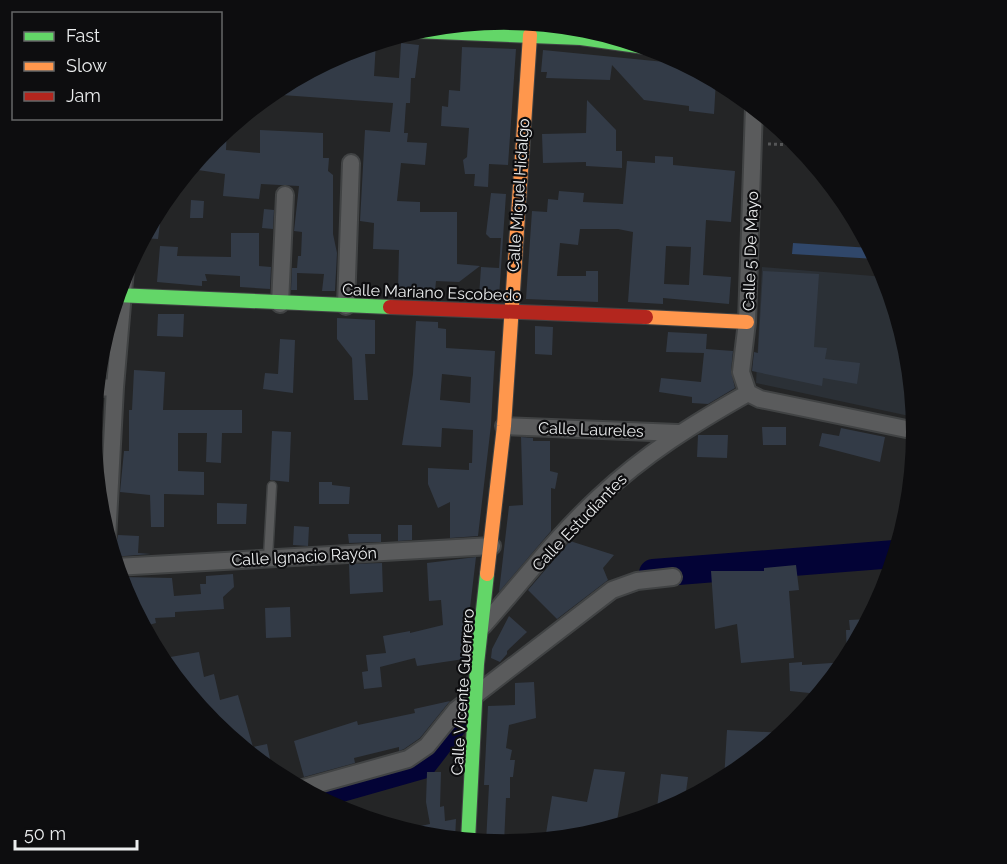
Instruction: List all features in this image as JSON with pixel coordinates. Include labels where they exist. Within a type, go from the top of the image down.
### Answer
[{"type":"main road","name":"Calle Miguel Hidalgo","points":[[492,546],[504,426],[530,31]]},
{"type":"main road","name":"Calle Mariano Escobedo","points":[[126,295],[280,304],[510,310],[747,322]]},
{"type":"main road","name":"Calle Vicente Guerrero","points":[[468,832],[476,696],[492,546]]},
{"type":"street","name":"Calle 5 De Mayo","points":[[748,393],[741,372],[747,322],[754,118]]},
{"type":"street","points":[[346,306],[351,163]]},
{"type":"street","points":[[280,304],[285,195]]},
{"type":"street","points":[[109,508],[118,319]]},
{"type":"street","points":[[104,388],[115,387]]},
{"type":"street","points":[[748,393],[760,399],[906,429]]},
{"type":"street","name":"Calle Estudiantes","points":[[483,626],[597,498],[678,433],[748,393]]},
{"type":"street","name":"Calle Laureles","points":[[504,426],[678,433]]},
{"type":"street","name":"Calle Ignacio Rayón","points":[[125,566],[492,546]]},
{"type":"street","points":[[312,786],[419,754],[448,717],[612,590],[637,581],[673,577]]},
{"type":"lane","points":[[268,558],[272,486]]},
{"type":"path","points":[[753,143],[784,144]]},
{"type":"shaded area","points":[[793,243],[861,247],[866,258],[792,254]]},
{"type":"shaded area","points":[[762,267],[874,276],[892,328],[898,354],[905,415],[756,383]]},
{"type":"building","points":[[401,44],[419,45],[415,78],[411,78],[410,103],[406,103],[404,133],[408,133],[407,142],[427,143],[425,165],[401,163],[397,201],[420,202],[420,212],[457,212],[457,264],[480,266],[459,282],[436,281],[435,291],[398,291],[399,250],[373,249],[374,223],[360,221],[365,130],[390,132],[393,103],[284,95],[326,71],[375,51],[374,76],[399,78]]},
{"type":"building","points":[[462,47],[516,49],[508,165],[489,164],[488,187],[474,186],[475,174],[465,174],[463,160],[467,157],[469,128],[441,126],[442,106],[448,107],[449,90],[460,91]]},
{"type":"building","points":[[543,50],[658,61],[681,71],[715,91],[714,114],[689,111],[689,106],[644,100],[612,65],[610,80],[546,78],[547,72],[541,72]]},
{"type":"building","points":[[587,100],[616,130],[616,151],[622,151],[622,168],[586,166],[586,162],[543,163],[542,134],[586,133]]},
{"type":"building","points":[[260,130],[323,133],[323,158],[329,158],[328,171],[333,175],[333,234],[337,253],[335,291],[322,291],[324,274],[297,273],[297,290],[291,290],[292,268],[297,268],[298,256],[301,256],[302,232],[294,231],[299,186],[261,184],[259,199],[223,196],[225,174],[199,170],[226,141],[226,150],[260,153]]},
{"type":"building","points":[[655,156],[673,157],[673,165],[735,171],[731,222],[706,220],[703,275],[731,277],[729,304],[663,298],[663,304],[628,302],[633,232],[618,229],[580,229],[578,245],[560,243],[557,276],[586,276],[586,271],[598,271],[598,302],[526,299],[532,211],[547,212],[548,199],[558,200],[559,191],[584,193],[583,202],[623,204],[627,161],[655,163]],"holes":[[[666,246],[691,247],[689,285],[664,284]]]},
{"type":"building","points":[[491,193],[506,194],[499,297],[479,297],[481,267],[499,268],[501,238],[490,238],[486,234]]},
{"type":"building","points":[[191,200],[204,201],[203,218],[190,218]]},
{"type":"building","points":[[264,209],[274,210],[273,229],[262,228]]},
{"type":"building","points":[[160,223],[158,239],[151,239]]},
{"type":"building","points":[[231,233],[259,233],[259,266],[271,267],[270,289],[240,287],[240,276],[205,274],[207,281],[202,281],[202,286],[157,282],[160,246],[178,247],[177,256],[231,257]]},
{"type":"building","points":[[763,271],[819,274],[814,347],[827,348],[825,359],[860,363],[857,384],[823,378],[822,386],[752,371],[754,352],[758,353]]},
{"type":"building","points":[[158,314],[184,314],[183,337],[157,336]]},
{"type":"building","points":[[337,318],[375,320],[375,354],[365,354],[368,400],[354,400],[352,358],[337,339]]},
{"type":"building","points":[[416,321],[438,322],[438,328],[446,329],[446,348],[495,351],[491,425],[478,536],[450,538],[450,502],[438,508],[428,484],[428,468],[469,470],[469,463],[472,463],[473,430],[442,428],[441,447],[402,445],[413,374]],"holes":[[[442,374],[471,377],[470,403],[440,400]]]},
{"type":"building","points":[[535,326],[553,327],[552,355],[535,354]]},
{"type":"building","points":[[668,332],[707,334],[706,349],[733,351],[731,371],[735,388],[708,404],[692,403],[692,397],[659,392],[661,378],[701,382],[704,353],[666,352]]},
{"type":"building","points":[[280,339],[295,340],[293,393],[263,389],[265,373],[278,374]]},
{"type":"building","points":[[134,370],[165,372],[163,410],[242,410],[242,433],[222,433],[221,463],[206,462],[207,433],[178,433],[178,471],[204,472],[204,495],[164,494],[164,527],[151,527],[150,495],[120,492],[124,451],[129,451],[129,410],[132,410]]},
{"type":"building","points":[[762,427],[786,427],[786,445],[763,445]]},
{"type":"building","points":[[841,428],[885,437],[880,462],[819,446],[822,433],[839,436]]},
{"type":"building","points":[[272,431],[291,432],[289,482],[270,480]]},
{"type":"building","points":[[698,435],[728,435],[727,458],[697,457]]},
{"type":"building","points":[[521,437],[533,438],[533,441],[550,441],[550,471],[558,473],[555,489],[551,488],[551,531],[499,592],[509,506],[523,505]]},
{"type":"building","points":[[319,482],[332,482],[332,485],[350,487],[349,504],[319,504]]},
{"type":"building","points":[[217,503],[247,504],[246,524],[217,524]]},
{"type":"building","points":[[398,525],[412,525],[412,540],[398,541]]},
{"type":"building","points":[[294,526],[309,527],[308,546],[293,545]]},
{"type":"building","points":[[348,534],[381,534],[381,542],[349,543]]},
{"type":"building","points":[[118,535],[139,536],[138,553],[151,554],[121,556],[117,541]]},
{"type":"building","points":[[570,541],[614,555],[603,568],[608,580],[557,619],[528,590]]},
{"type":"building","points":[[476,557],[464,659],[417,666],[415,658],[380,667],[382,687],[364,689],[362,672],[368,671],[366,655],[386,653],[383,636],[410,631],[410,633],[443,625],[441,600],[429,601],[427,563]]},
{"type":"building","points":[[382,563],[383,592],[350,594],[349,564]]},
{"type":"building","points":[[796,565],[799,590],[789,591],[794,658],[741,663],[737,624],[715,629],[711,571],[764,571],[764,568]]},
{"type":"building","points":[[233,574],[234,587],[223,597],[224,609],[175,612],[175,617],[155,618],[156,623],[151,625],[129,577],[172,578],[174,596],[201,594],[200,584],[206,584],[206,576]]},
{"type":"building","points":[[290,607],[291,637],[266,638],[265,608]]},
{"type":"building","points":[[509,616],[527,632],[507,651],[500,662],[491,658],[492,649]]},
{"type":"building","points":[[859,619],[846,642],[846,630],[850,630],[849,620]]},
{"type":"building","points":[[199,652],[204,677],[214,674],[220,700],[238,695],[253,746],[201,697],[170,657]]},
{"type":"building","points":[[802,662],[802,665],[832,663],[809,693],[790,691],[789,663]]},
{"type":"building","points":[[534,682],[536,718],[509,725],[506,748],[512,750],[510,760],[515,760],[513,777],[510,777],[510,798],[506,798],[504,834],[486,833],[489,785],[484,785],[488,706],[515,705],[515,683]]},
{"type":"building","points":[[450,701],[420,738],[404,749],[399,751],[399,747],[354,758],[355,763],[304,777],[294,741],[357,721],[358,725],[415,713],[414,709]]},
{"type":"building","points":[[727,730],[771,732],[748,751],[725,767]]},
{"type":"building","points":[[267,744],[270,759],[254,747]]},
{"type":"building","points":[[594,769],[625,772],[618,817],[546,832],[552,796],[587,802]]},
{"type":"building","points":[[427,772],[441,772],[440,807],[444,806],[445,821],[456,819],[455,831],[423,825],[430,824],[426,802]]},
{"type":"building","points":[[661,774],[688,777],[686,790],[658,803]]},
{"type":"waterway","points":[[653,573],[886,555]]},
{"type":"waterway","points":[[325,793],[422,765],[459,717]]},
{"type":"traffic: fast","points":[[455,33],[584,38]]},
{"type":"traffic: fast","points":[[126,295],[390,307]]},
{"type":"traffic: fast","points":[[468,832],[477,664],[487,574]]},
{"type":"traffic: slow","points":[[487,574],[504,426],[530,35]]},
{"type":"traffic: slow","points":[[646,317],[747,322]]},
{"type":"traffic: jam","points":[[390,307],[646,317]]}]
